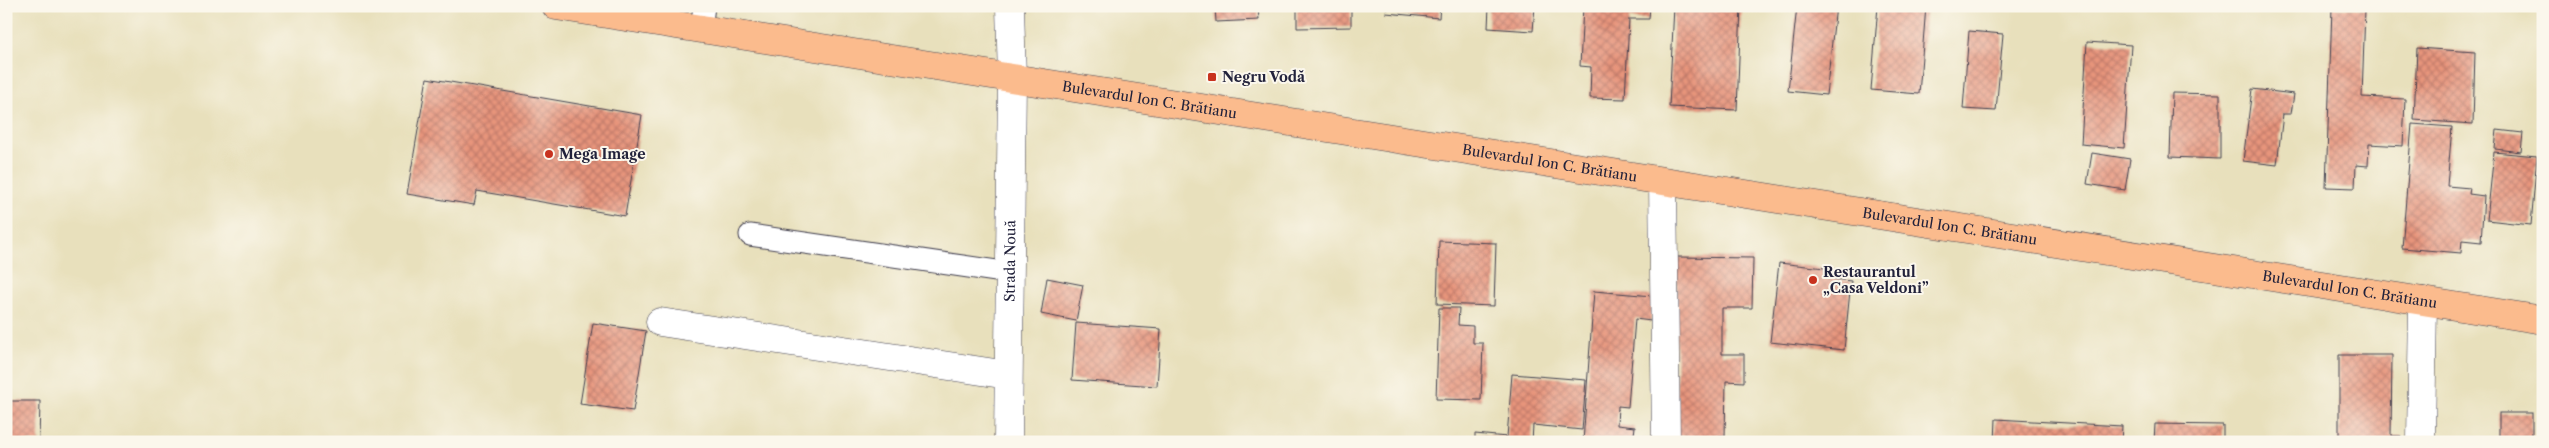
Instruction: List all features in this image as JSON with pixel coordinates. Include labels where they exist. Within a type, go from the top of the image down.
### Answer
[{"type":"main road","name":"Bulevardul Ion C. Brătianu","points":[[556,6],[702,18],[1012,79],[2543,320]]},
{"type":"street","name":"Strada Nouă","points":[[1008,442],[1012,79],[1010,6]]},
{"type":"street","points":[[1663,182],[1666,442]]},
{"type":"street","points":[[2421,442],[2423,302]]},
{"type":"street","points":[[660,322],[1008,376]]},
{"type":"lane","points":[[750,235],[1010,273]]},
{"type":"building","points":[[1215,6],[1258,6],[1259,20],[1216,22]]},
{"type":"building","points":[[1297,6],[1351,6],[1351,27],[1297,28]]},
{"type":"building","points":[[1387,6],[1440,6],[1439,18],[1386,13]]},
{"type":"building","points":[[1489,6],[1535,6],[1533,31],[1488,28]]},
{"type":"building","points":[[1583,6],[1650,6],[1649,19],[1629,19],[1625,99],[1590,98],[1591,67],[1580,66]]},
{"type":"building","points":[[1674,6],[1741,6],[1737,110],[1669,107]]},
{"type":"building","points":[[1797,6],[1836,6],[1826,95],[1788,91]]},
{"type":"building","points":[[1878,6],[1926,6],[1919,94],[1871,90]]},
{"type":"building","points":[[2332,7],[2365,9],[2362,97],[2405,99],[2403,146],[2369,144],[2368,166],[2356,165],[2355,188],[2326,187]]},
{"type":"building","points":[[1969,31],[2003,34],[1996,111],[1963,109]]},
{"type":"building","points":[[2087,42],[2131,45],[2124,148],[2081,144]]},
{"type":"building","points":[[2417,48],[2475,52],[2473,124],[2414,120]]},
{"type":"building","points":[[427,78],[642,115],[625,216],[477,191],[474,205],[407,194]]},
{"type":"building","points":[[2252,89],[2294,94],[2291,114],[2283,114],[2277,165],[2243,161]]},
{"type":"building","points":[[2172,93],[2220,94],[2220,159],[2170,157]]},
{"type":"building","points":[[2412,124],[2452,127],[2447,186],[2470,188],[2469,194],[2484,196],[2481,242],[2462,240],[2461,253],[2402,248]]},
{"type":"building","points":[[2497,130],[2523,133],[2521,152],[2495,149]]},
{"type":"building","points":[[2494,152],[2537,156],[2531,225],[2487,220]]},
{"type":"building","points":[[2092,153],[2130,159],[2125,190],[2087,184]]},
{"type":"building","points":[[1439,241],[1496,243],[1494,306],[1437,304]]},
{"type":"building","points":[[1677,257],[1753,258],[1752,308],[1722,308],[1722,354],[1744,354],[1744,382],[1726,381],[1725,437],[1676,436]]},
{"type":"building","points":[[1779,263],[1834,269],[1833,279],[1851,281],[1844,350],[1770,342]]},
{"type":"building","points":[[1047,278],[1083,285],[1076,321],[1041,314]]},
{"type":"building","points":[[1594,291],[1653,296],[1651,321],[1635,319],[1628,407],[1618,406],[1617,425],[1635,427],[1633,442],[1583,442]]},
{"type":"building","points":[[1439,308],[1459,308],[1458,325],[1473,326],[1473,343],[1483,343],[1481,400],[1436,399]]},
{"type":"building","points":[[593,323],[646,331],[633,411],[580,404]]},
{"type":"building","points":[[1076,323],[1161,329],[1157,386],[1072,380]]},
{"type":"building","points":[[2339,355],[2392,355],[2391,436],[2401,436],[2401,442],[2339,442]]},
{"type":"building","points":[[1512,374],[1586,380],[1582,430],[1533,425],[1532,442],[1475,442],[1475,434],[1507,437]]},
{"type":"building","points":[[6,401],[40,401],[39,442],[6,442]]},
{"type":"building","points":[[2499,413],[2532,413],[2532,442],[2499,442]]},
{"type":"building","points":[[1996,419],[2122,426],[2121,442],[1995,442]]},
{"type":"building","points":[[2155,424],[2223,425],[2223,442],[2154,442]]},
{"type":"place","name":"Negru Vodă","points":[[1212,77]]},
{"type":"place","name":"Mega Image","points":[[549,154]]},
{"type":"place","name":"Restaurantul „Casa Veldoni”","points":[[1813,280]]}]
